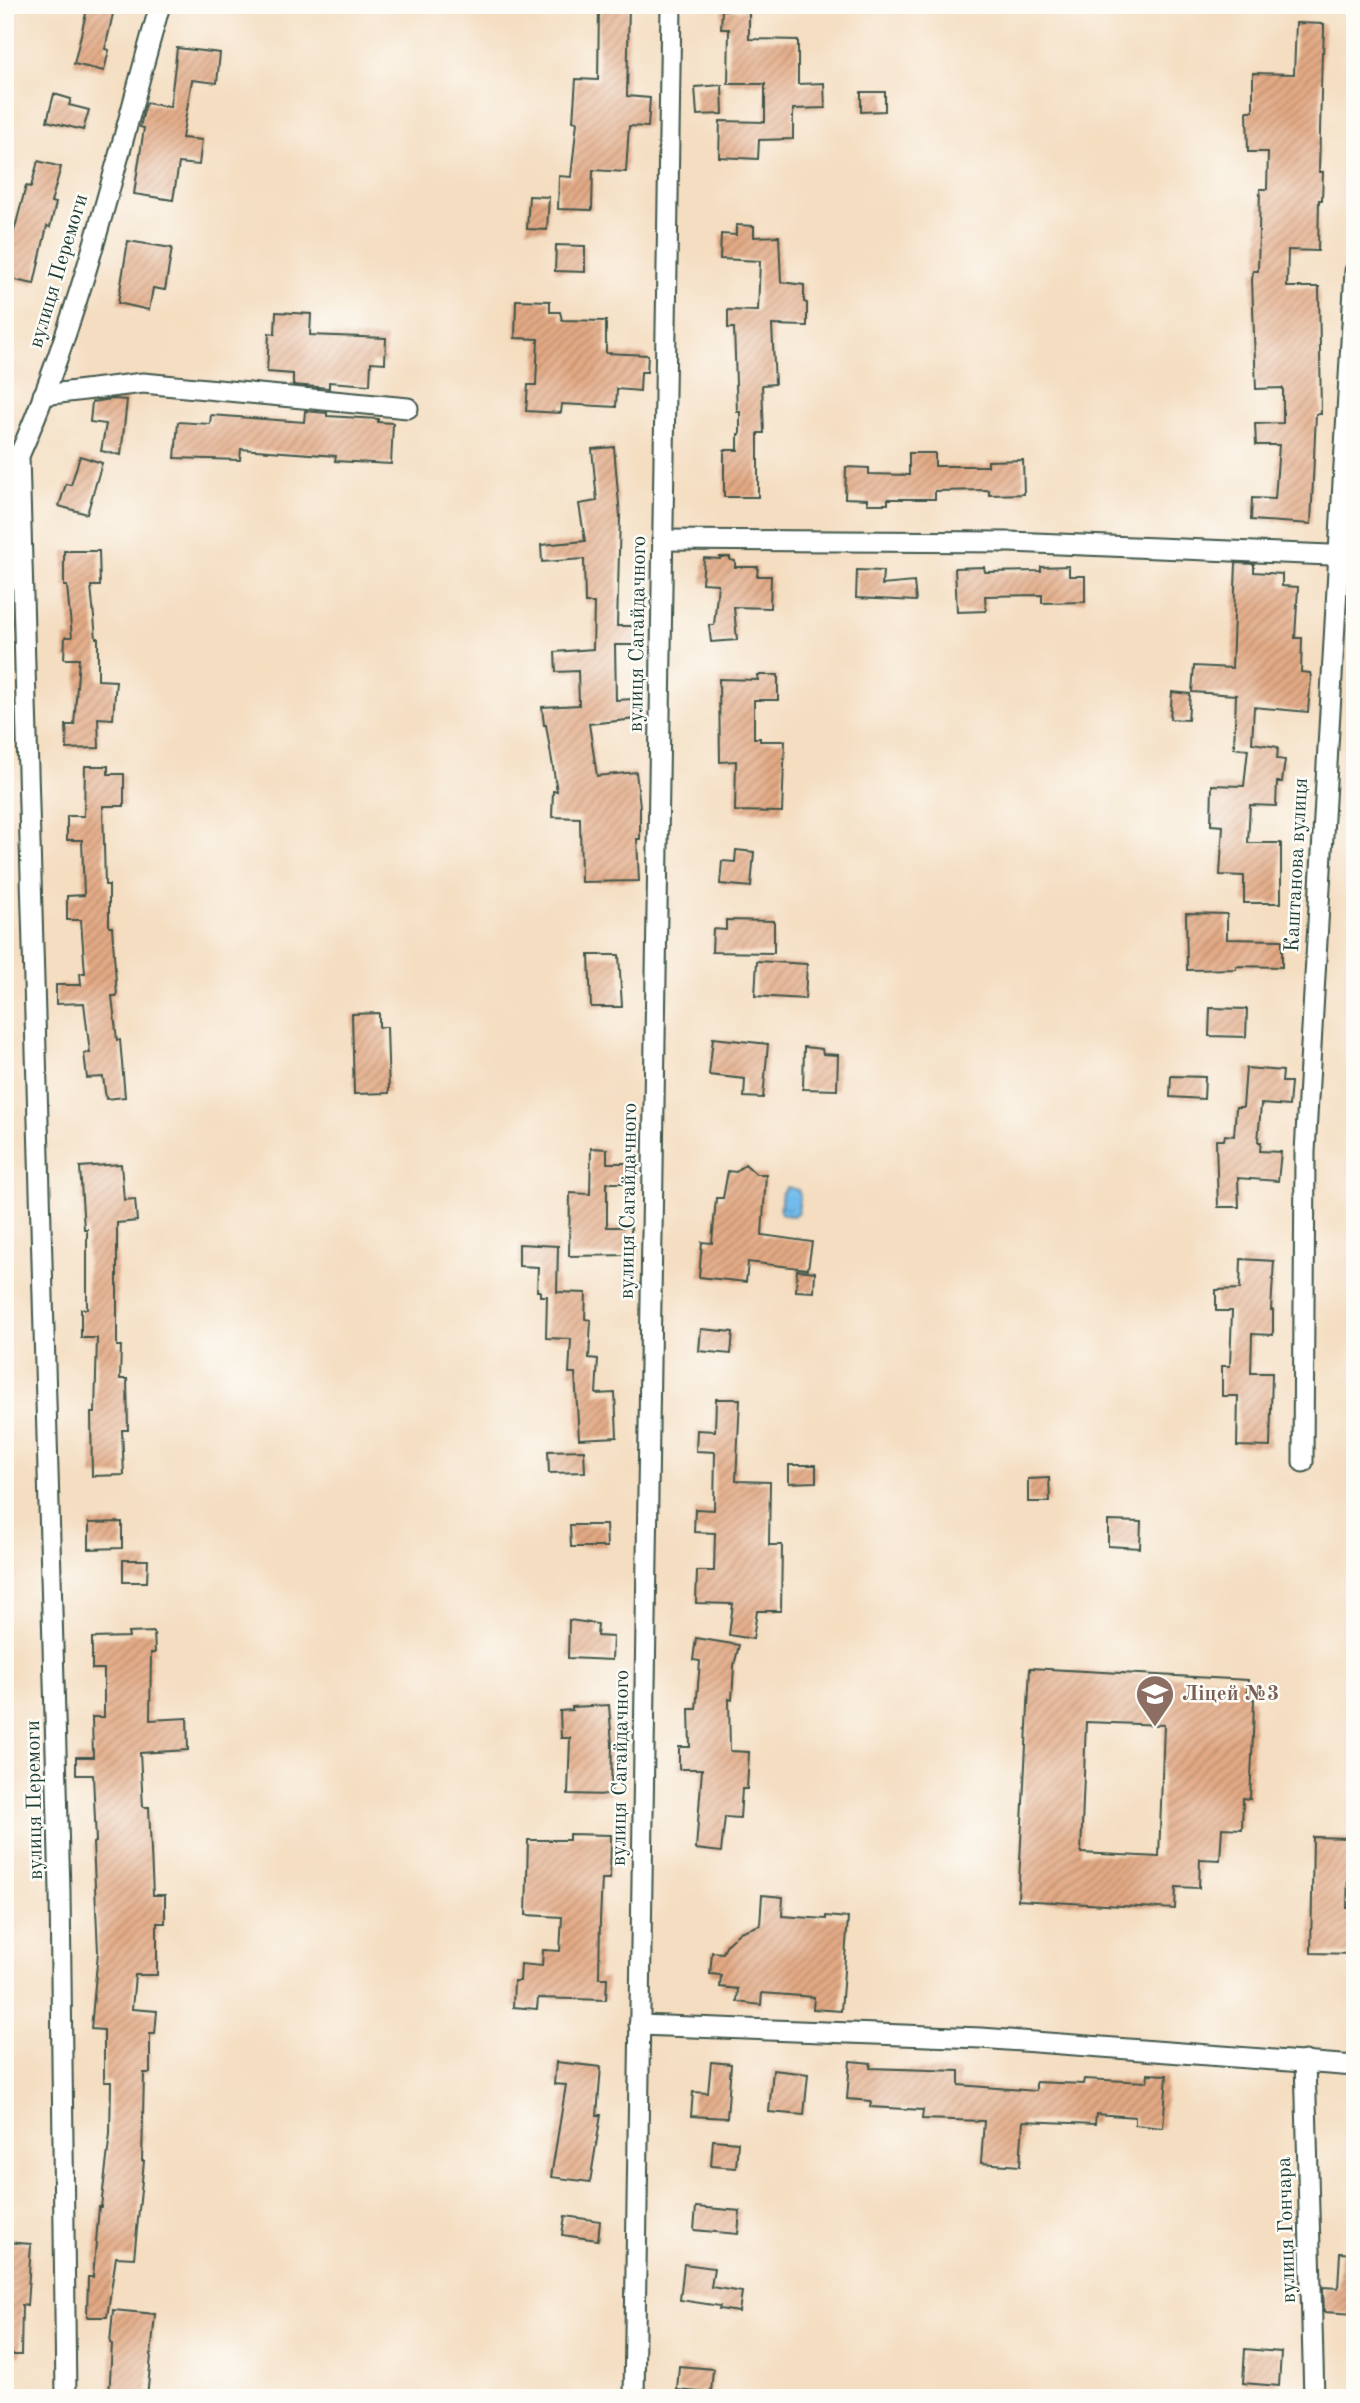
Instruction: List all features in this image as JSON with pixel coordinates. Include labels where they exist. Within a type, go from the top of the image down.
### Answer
[{"type":"street","name":"вулиця Перемоги","points":[[66,2398],[60,1891],[12,458],[43,395],[76,302],[160,5]]},
{"type":"street","name":"вулиця Сагайдачного","points":[[634,2398],[671,5]]},
{"type":"street","name":"Каштанова вулиця","points":[[1303,1462],[1305,1152],[1346,556],[1355,271]]},
{"type":"street","points":[[43,395],[143,383],[408,408]]},
{"type":"street","points":[[662,540],[1010,542],[1346,556]]},
{"type":"street","points":[[639,2025],[981,2038],[1355,2066]]},
{"type":"street","name":"вулиця Гончара","points":[[1305,2061],[1314,2398]]},
{"type":"water","points":[[787,1187],[798,1190],[800,1195],[798,1212],[793,1216],[780,1212],[782,1192]]},
{"type":"building","points":[[88,5],[115,5],[105,49],[109,50],[104,71],[74,64]]},
{"type":"building","points":[[599,5],[629,5],[627,96],[650,98],[648,127],[629,126],[626,172],[593,170],[592,210],[558,209],[559,176],[571,177],[577,122],[573,121],[576,79],[598,80]]},
{"type":"building","points":[[722,10],[749,10],[749,39],[798,40],[798,84],[824,83],[825,108],[793,109],[793,139],[759,140],[758,159],[719,157],[720,121],[765,122],[765,84],[728,84],[729,29],[721,29]]},
{"type":"building","points":[[1296,23],[1324,24],[1319,172],[1323,172],[1322,200],[1319,200],[1318,251],[1288,250],[1287,287],[1319,287],[1321,414],[1316,414],[1311,524],[1251,520],[1252,498],[1275,499],[1279,445],[1256,445],[1255,424],[1283,423],[1283,388],[1256,389],[1252,280],[1253,271],[1258,271],[1260,189],[1267,189],[1268,152],[1248,152],[1247,111],[1253,111],[1253,73],[1294,74]]},
{"type":"building","points":[[177,48],[220,53],[217,83],[192,80],[182,138],[202,140],[199,165],[179,163],[173,200],[134,194],[144,128],[140,127],[146,103],[170,107]]},
{"type":"building","points":[[722,85],[723,114],[697,115],[695,87]]},
{"type":"building","points":[[861,92],[885,92],[885,111],[861,112]]},
{"type":"building","points":[[54,94],[71,99],[69,105],[89,110],[83,130],[47,121]]},
{"type":"building","points":[[38,161],[61,167],[51,202],[56,203],[50,227],[47,226],[34,284],[5,278],[5,238],[12,239],[26,186],[31,187]]},
{"type":"building","points":[[529,196],[549,197],[547,230],[527,229]]},
{"type":"building","points":[[736,225],[754,226],[754,237],[779,236],[781,282],[804,285],[804,302],[807,303],[807,326],[772,325],[775,384],[762,385],[764,433],[758,433],[758,497],[724,497],[724,450],[738,450],[740,434],[734,328],[728,328],[728,310],[758,311],[760,261],[720,259],[721,234],[736,235]]},
{"type":"building","points":[[128,241],[172,248],[165,290],[153,288],[149,310],[118,303]]},
{"type":"building","points":[[556,245],[585,246],[585,272],[555,271]]},
{"type":"building","points":[[516,300],[550,301],[550,312],[560,312],[562,320],[606,321],[606,353],[648,355],[647,372],[641,372],[640,391],[617,389],[616,407],[562,404],[561,413],[526,411],[528,385],[536,385],[538,339],[515,338]]},
{"type":"building","points":[[276,312],[311,314],[310,335],[386,338],[385,363],[371,362],[370,385],[329,382],[329,388],[293,385],[293,374],[267,372],[269,333],[275,334]]},
{"type":"building","points":[[127,400],[121,455],[101,451],[106,424],[90,422],[92,402]]},
{"type":"building","points":[[305,411],[393,423],[391,464],[335,461],[336,456],[241,449],[240,460],[175,458],[178,422],[210,424],[211,415],[304,422]]},
{"type":"building","points":[[614,447],[620,516],[617,626],[643,626],[643,645],[615,645],[616,700],[634,699],[636,719],[589,724],[597,776],[636,772],[640,806],[640,839],[637,839],[639,881],[581,882],[580,818],[552,817],[553,791],[557,791],[542,707],[579,705],[578,671],[556,672],[555,652],[593,649],[594,603],[585,603],[584,559],[542,562],[541,545],[585,541],[579,504],[597,501],[592,449]]},
{"type":"building","points":[[909,453],[935,453],[935,466],[988,466],[988,461],[1023,460],[1024,494],[989,495],[989,490],[935,491],[935,499],[888,499],[888,504],[867,504],[867,499],[845,498],[846,467],[869,468],[869,474],[909,475]]},
{"type":"building","points":[[80,456],[102,463],[87,514],[59,506],[66,484],[71,485]]},
{"type":"building","points":[[64,551],[99,551],[100,586],[91,586],[98,638],[98,680],[116,681],[113,719],[98,718],[99,748],[67,749],[66,725],[74,725],[79,659],[64,659],[65,637],[72,637],[67,586],[64,586]]},
{"type":"building","points":[[730,557],[730,560],[735,561],[735,567],[758,567],[757,576],[771,576],[770,608],[734,607],[737,640],[711,642],[709,625],[714,625],[718,584],[702,583],[704,558]]},
{"type":"building","points":[[1236,563],[1254,564],[1254,572],[1282,574],[1282,586],[1298,587],[1295,638],[1302,638],[1301,672],[1310,673],[1311,677],[1308,712],[1254,707],[1252,743],[1278,747],[1277,759],[1285,760],[1282,782],[1277,782],[1276,806],[1250,805],[1248,843],[1281,843],[1281,903],[1244,903],[1244,876],[1220,875],[1223,826],[1211,825],[1212,785],[1244,786],[1248,749],[1234,748],[1236,695],[1192,692],[1194,666],[1232,668]]},
{"type":"building","points":[[1069,566],[1069,576],[1085,576],[1085,602],[1042,603],[1042,595],[985,596],[986,611],[957,612],[955,568],[984,567],[985,572],[1041,571],[1041,567]]},
{"type":"building","points":[[857,570],[883,571],[882,585],[914,582],[916,601],[856,598]]},
{"type":"building","points":[[757,675],[778,675],[778,700],[754,700],[754,738],[760,738],[760,741],[785,741],[782,812],[735,811],[736,761],[720,762],[719,679],[758,680]]},
{"type":"building","points":[[1172,692],[1190,694],[1188,720],[1170,719]]},
{"type":"building","points":[[85,766],[108,766],[108,774],[124,774],[124,806],[103,806],[105,885],[109,885],[109,927],[112,927],[117,996],[112,996],[117,1040],[120,1040],[125,1097],[106,1099],[103,1077],[87,1078],[84,1053],[90,1053],[84,1003],[56,1004],[56,985],[81,985],[80,973],[85,973],[81,920],[67,920],[67,896],[84,895],[82,840],[67,840],[67,816],[84,816]]},
{"type":"building","points":[[736,850],[754,852],[751,887],[720,884],[722,861],[735,862]]},
{"type":"building","points":[[1186,913],[1227,914],[1227,939],[1282,940],[1282,967],[1236,966],[1236,969],[1187,970]]},
{"type":"building","points":[[726,920],[774,921],[774,953],[712,952],[713,929],[726,930]]},
{"type":"building","points":[[589,955],[619,955],[622,1007],[591,1007]]},
{"type":"building","points":[[757,961],[807,964],[805,999],[755,996]]},
{"type":"building","points":[[1210,1008],[1247,1009],[1246,1037],[1209,1036]]},
{"type":"building","points":[[379,1013],[379,1027],[387,1027],[389,1093],[354,1094],[352,1014]]},
{"type":"building","points":[[713,1038],[768,1044],[763,1098],[744,1097],[745,1079],[709,1075]]},
{"type":"building","points":[[804,1047],[822,1049],[823,1054],[838,1055],[837,1090],[803,1089]]},
{"type":"building","points":[[1246,1068],[1283,1071],[1282,1082],[1291,1082],[1289,1106],[1261,1104],[1258,1142],[1261,1142],[1260,1151],[1281,1152],[1278,1181],[1238,1178],[1239,1207],[1218,1207],[1216,1140],[1224,1140],[1225,1135],[1234,1136],[1236,1107],[1243,1107]]},
{"type":"building","points":[[1171,1076],[1205,1077],[1204,1099],[1170,1097]]},
{"type":"building","points":[[591,1148],[607,1149],[607,1163],[630,1163],[630,1183],[607,1183],[607,1227],[631,1227],[631,1255],[569,1256],[570,1193],[590,1194]]},
{"type":"building","points":[[121,1164],[124,1200],[135,1199],[137,1221],[117,1223],[117,1346],[121,1346],[120,1379],[127,1379],[128,1430],[122,1430],[124,1475],[92,1476],[91,1413],[95,1413],[97,1338],[81,1338],[81,1309],[87,1309],[87,1229],[84,1229],[80,1167]]},
{"type":"building","points":[[745,1164],[756,1174],[766,1174],[762,1235],[812,1242],[808,1269],[748,1262],[746,1282],[699,1277],[702,1242],[712,1243],[716,1198],[723,1198],[728,1171],[736,1172]]},
{"type":"building","points":[[519,1244],[558,1246],[557,1292],[586,1293],[585,1319],[591,1320],[589,1358],[598,1359],[596,1394],[615,1393],[617,1437],[579,1439],[575,1373],[569,1373],[571,1339],[546,1338],[547,1296],[540,1296],[540,1291],[537,1291],[538,1267],[519,1266]]},
{"type":"building","points":[[1241,1259],[1274,1261],[1271,1310],[1273,1335],[1252,1334],[1251,1373],[1272,1373],[1270,1447],[1237,1446],[1238,1396],[1222,1396],[1222,1366],[1230,1366],[1232,1311],[1216,1311],[1216,1290],[1240,1289]]},
{"type":"building","points":[[797,1270],[815,1272],[814,1292],[796,1291]]},
{"type":"building","points":[[701,1329],[733,1332],[731,1354],[699,1351]]},
{"type":"building","points":[[716,1399],[740,1399],[736,1481],[770,1482],[769,1545],[782,1545],[781,1611],[757,1611],[753,1639],[729,1635],[733,1604],[696,1603],[697,1571],[714,1571],[715,1533],[694,1532],[695,1509],[714,1510],[715,1452],[696,1451],[697,1430],[715,1431]]},
{"type":"building","points":[[584,1450],[585,1472],[549,1473],[548,1451]]},
{"type":"building","points":[[789,1465],[816,1465],[816,1482],[789,1483]]},
{"type":"building","points":[[1049,1478],[1050,1502],[1028,1502],[1028,1479]]},
{"type":"building","points":[[1108,1521],[1141,1522],[1140,1548],[1108,1546]]},
{"type":"building","points":[[122,1522],[122,1548],[89,1549],[89,1523]]},
{"type":"building","points":[[570,1525],[606,1525],[607,1547],[571,1547]]},
{"type":"building","points":[[123,1560],[148,1560],[147,1582],[123,1582]]},
{"type":"building","points":[[569,1620],[598,1624],[597,1636],[613,1637],[612,1660],[568,1658]]},
{"type":"building","points":[[154,1632],[150,1720],[187,1718],[188,1750],[140,1753],[143,1807],[149,1807],[153,1895],[165,1895],[165,1923],[157,1923],[157,1975],[135,1975],[132,2009],[157,2011],[155,2034],[150,2034],[150,2073],[144,2073],[144,2161],[134,2258],[116,2257],[107,2317],[87,2317],[88,2277],[93,2277],[99,2207],[110,2134],[111,2082],[104,2082],[104,2030],[91,2029],[98,1952],[93,1775],[76,1775],[76,1757],[93,1757],[92,1717],[104,1717],[104,1669],[92,1669],[92,1638],[129,1637],[128,1633]]},
{"type":"building","points":[[696,1638],[739,1645],[734,1666],[732,1700],[729,1699],[730,1751],[749,1752],[747,1789],[742,1789],[740,1818],[725,1817],[721,1852],[696,1849],[702,1769],[679,1769],[679,1747],[690,1747],[689,1709],[696,1709],[700,1661],[693,1660]]},
{"type":"building","points":[[1030,1668],[1248,1680],[1247,1698],[1254,1699],[1250,1799],[1243,1798],[1242,1829],[1222,1828],[1220,1860],[1200,1859],[1199,1888],[1176,1887],[1175,1909],[1018,1900]],"holes":[[[1086,1722],[1164,1725],[1159,1857],[1081,1853]]]},
{"type":"building","points":[[609,1705],[612,1744],[611,1795],[568,1794],[570,1738],[561,1738],[560,1711],[572,1710],[572,1707]]},
{"type":"building","points":[[569,1834],[611,1835],[610,1879],[602,1879],[600,1920],[599,1978],[607,1978],[606,2000],[538,1998],[537,2009],[513,2007],[514,1981],[520,1981],[521,1964],[542,1966],[543,1950],[560,1951],[562,1917],[526,1915],[528,1840],[569,1840]]},
{"type":"building","points":[[1313,1837],[1349,1838],[1347,1908],[1355,1908],[1355,1954],[1311,1953]]},
{"type":"building","points":[[762,1895],[783,1897],[782,1916],[848,1918],[841,2011],[813,2009],[814,1997],[762,1993],[761,2005],[737,2002],[738,1989],[720,1987],[721,1975],[710,1974],[712,1952],[723,1953],[727,1944],[740,1932],[760,1925]]},
{"type":"building","points":[[850,2061],[871,2063],[870,2068],[959,2071],[959,2085],[1036,2091],[1036,2082],[1083,2084],[1084,2079],[1147,2082],[1148,2074],[1167,2075],[1163,2128],[1135,2125],[1135,2117],[1096,2114],[1095,2124],[1023,2121],[1020,2166],[981,2163],[984,2121],[922,2119],[923,2110],[870,2107],[871,2101],[847,2099]]},
{"type":"building","points":[[556,2062],[601,2067],[597,2115],[601,2115],[590,2182],[551,2177],[566,2085],[554,2084]]},
{"type":"building","points":[[711,2062],[731,2064],[727,2118],[691,2116],[693,2092],[708,2093]]},
{"type":"building","points":[[773,2070],[808,2074],[804,2115],[769,2112]]},
{"type":"building","points":[[713,2140],[738,2142],[736,2168],[711,2166]]},
{"type":"building","points":[[696,2207],[740,2211],[738,2234],[694,2230]]},
{"type":"building","points":[[565,2216],[600,2221],[598,2240],[562,2235]]},
{"type":"building","points":[[5,2242],[31,2244],[27,2306],[22,2305],[21,2355],[5,2355]]},
{"type":"building","points":[[1340,2253],[1355,2254],[1355,2314],[1324,2312],[1323,2287],[1338,2288]]},
{"type":"building","points":[[684,2264],[714,2268],[711,2287],[742,2292],[739,2312],[680,2300]]},
{"type":"building","points":[[113,2310],[155,2314],[147,2398],[109,2398]]},
{"type":"building","points":[[1245,2349],[1281,2352],[1279,2386],[1243,2383]]},
{"type":"building","points":[[679,2366],[713,2369],[711,2393],[677,2390]]},
{"type":"place","name":"Ліцей №3","points":[[1155,1728]]}]
